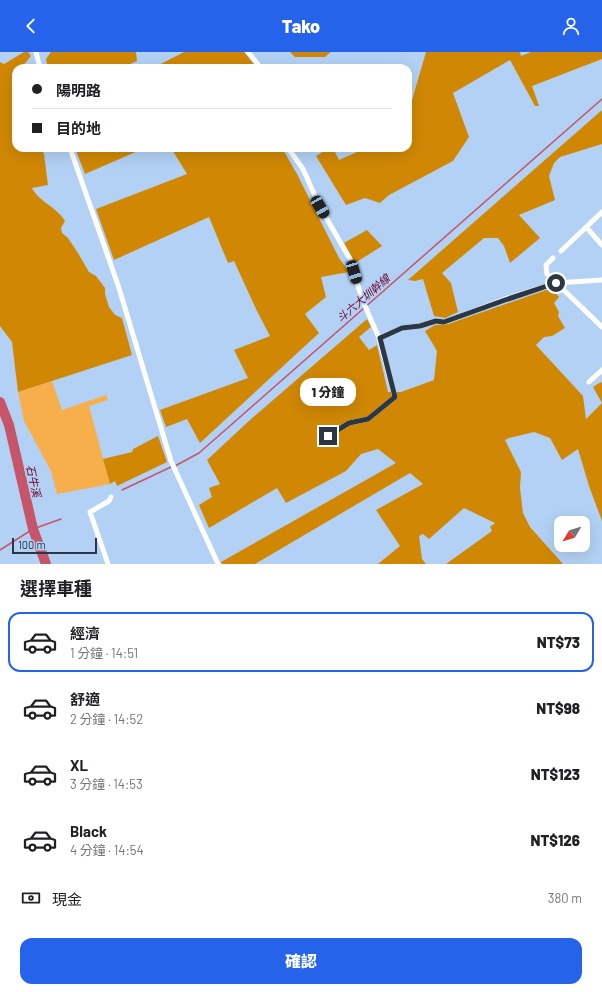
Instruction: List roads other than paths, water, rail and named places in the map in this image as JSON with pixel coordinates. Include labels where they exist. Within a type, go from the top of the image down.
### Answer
[{"type":"street","points":[[36,52],[39,64]]},
{"type":"street","points":[[248,52],[258,64]]},
{"type":"street","points":[[71,152],[119,288],[171,461],[218,564]]},
{"type":"street","points":[[291,152],[303,169],[320,207],[350,258],[362,299],[380,338],[395,397],[368,419],[349,423],[328,436]]},
{"type":"street","points":[[561,250],[602,212]]},
{"type":"street","points":[[586,228],[602,245]]},
{"type":"street","points":[[553,258],[546,265],[545,270],[547,274],[602,327]]},
{"type":"street","points":[[380,338],[402,328],[420,326],[436,321],[444,322],[556,283],[602,280]]},
{"type":"street","points":[[589,382],[602,370]]},
{"type":"street","points":[[108,564],[90,512],[109,500],[111,497]]},
{"type":"waterway","name":"斗六大圳幹線","points":[[175,466],[199,453],[602,99]]},
{"type":"waterway","name":"石牛溪","points":[[0,402],[9,425],[33,529],[46,564]]},
{"type":"waterway","name":"斗六大圳幹線","points":[[122,490],[171,467]]},
{"type":"waterway","name":"斗六大圳幹線","points":[[0,550],[33,529],[61,519]]}]
